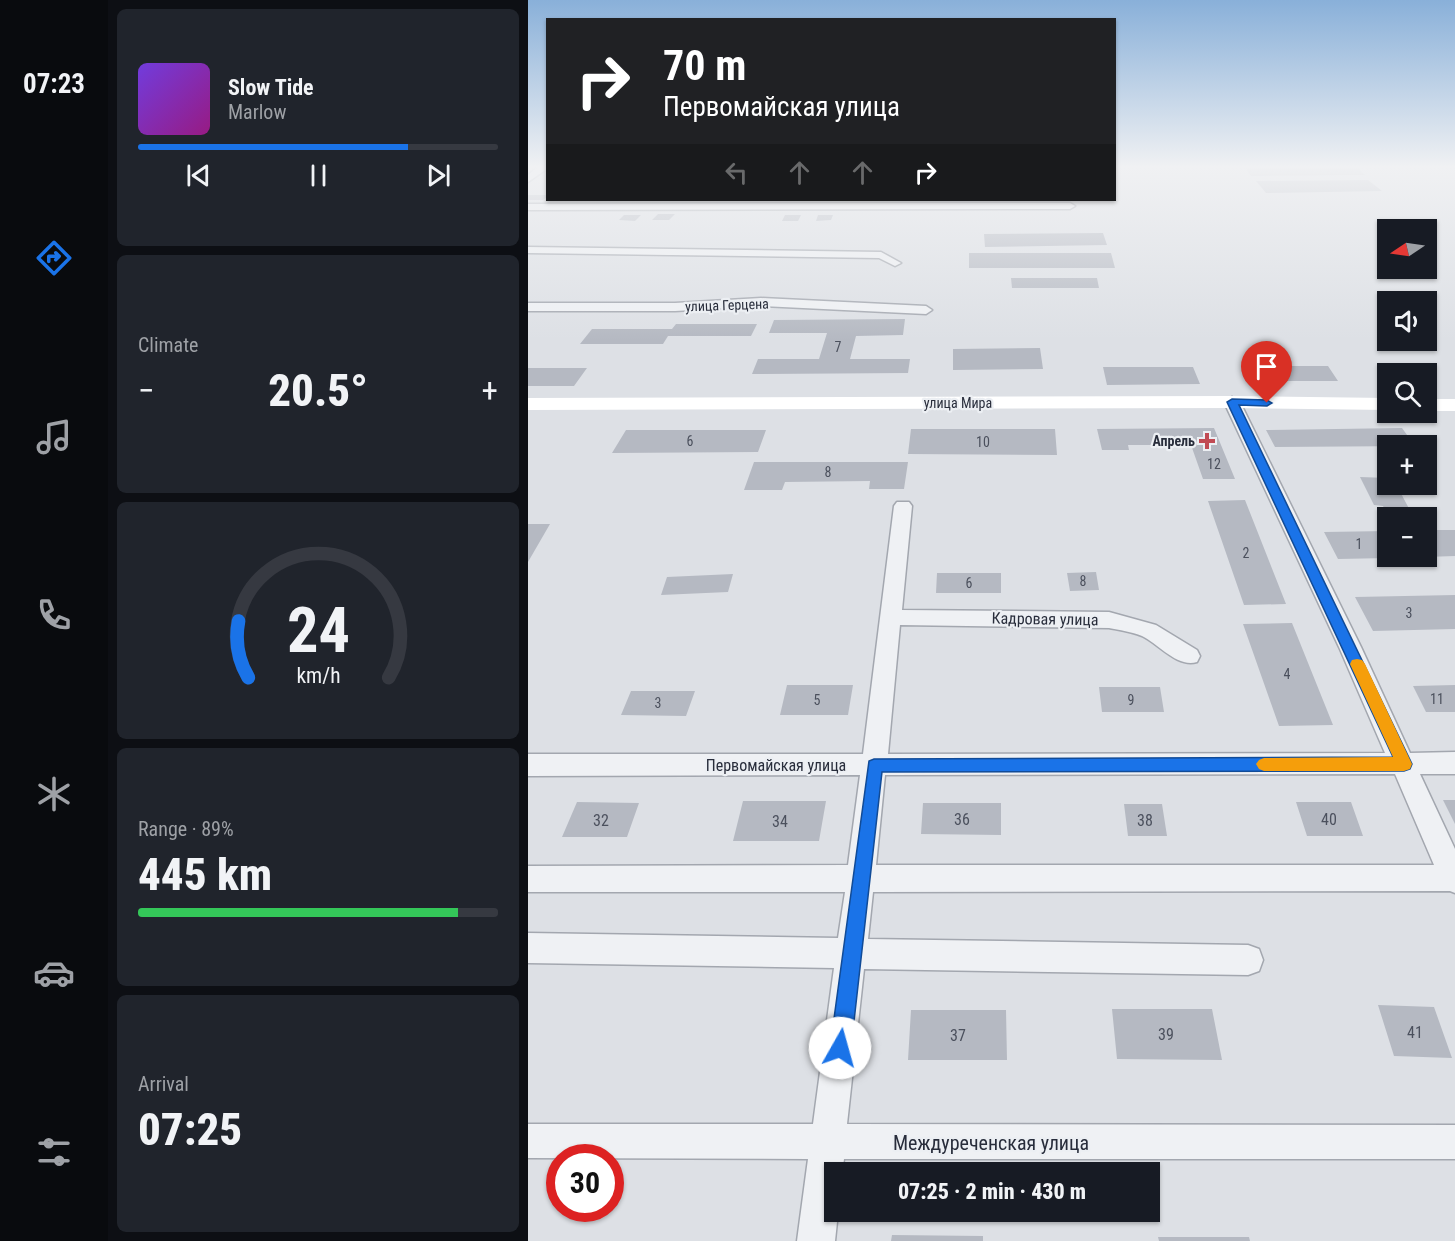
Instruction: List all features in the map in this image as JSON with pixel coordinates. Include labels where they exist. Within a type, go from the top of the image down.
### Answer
[{"type":"main road","name":"улица Мира","points":[[528,404],[1232,402],[1377,404]]},
{"type":"main road","points":[[1437,405],[1455,405]]},
{"type":"street","points":[[528,250],[881,255],[895,263]]},
{"type":"street","name":"улица Герцена","points":[[528,307],[663,307],[761,302],[926,310]]},
{"type":"street","points":[[528,879],[1455,879],[1404,764],[1232,402]]},
{"type":"street","points":[[816,1241],[892,617],[903,506]]},
{"type":"street","name":"Кадровая улица","points":[[892,617],[1109,620],[1148,630],[1189,656]]},
{"type":"street","name":"Первомайская улица","points":[[528,765],[1455,763]]},
{"type":"street","points":[[528,948],[1248,960]]},
{"type":"street","name":"Междуреченская улица","points":[[528,1141],[1455,1142]]},
{"type":"building","points":[[1103,233],[1107,245],[985,247],[984,234]]},
{"type":"building","points":[[969,253],[1111,253],[1115,268],[969,268]]},
{"type":"building","points":[[1011,278],[1097,278],[1099,288],[1012,288]]},
{"type":"building","points":[[905,319],[903,335],[856,336],[850,359],[910,359],[908,373],[752,374],[758,359],[819,359],[827,333],[769,333],[774,320]]},
{"type":"building","points":[[676,324],[757,324],[751,336],[668,336],[663,344],[580,344],[592,329],[672,329]]},
{"type":"building","points":[[1040,348],[1043,369],[953,370],[953,349]]},
{"type":"building","points":[[1248,366],[1328,366],[1338,381],[1255,381]]},
{"type":"building","points":[[1103,367],[1193,367],[1200,384],[1107,385]]},
{"type":"building","points":[[528,368],[587,368],[574,386],[528,386]]},
{"type":"building","points":[[1214,428],[1235,479],[1203,479],[1191,445],[1128,445],[1129,450],[1102,450],[1097,429]]},
{"type":"building","points":[[1402,428],[1407,435],[1377,435],[1377,446],[1275,447],[1266,430]]},
{"type":"building","points":[[911,429],[1055,429],[1057,455],[908,454]]},
{"type":"building","points":[[626,430],[766,430],[758,452],[612,453]]},
{"type":"building","points":[[754,462],[908,462],[904,489],[869,489],[870,481],[785,482],[782,490],[744,490]]},
{"type":"building","points":[[1360,477],[1377,478],[1377,495],[1402,495],[1408,507],[1384,507],[1374,505]]},
{"type":"building","points":[[1245,500],[1286,604],[1244,605],[1208,501]]},
{"type":"building","points":[[528,524],[550,524],[528,562]]},
{"type":"building","points":[[1437,530],[1455,530],[1455,556],[1437,557]]},
{"type":"building","points":[[1377,531],[1377,558],[1338,559],[1324,532]]},
{"type":"building","points":[[1096,572],[1099,590],[1070,591],[1067,573]]},
{"type":"building","points":[[937,573],[1001,573],[1001,593],[936,593]]},
{"type":"building","points":[[733,574],[728,592],[661,595],[667,577]]},
{"type":"building","points":[[1455,595],[1455,629],[1373,631],[1355,597]]},
{"type":"building","points":[[1292,623],[1333,725],[1279,726],[1243,624]]},
{"type":"building","points":[[787,685],[853,685],[848,715],[780,715]]},
{"type":"building","points":[[1455,685],[1455,712],[1426,712],[1413,686]]},
{"type":"building","points":[[1099,687],[1160,687],[1164,712],[1102,712]]},
{"type":"building","points":[[631,691],[695,691],[686,716],[621,715]]},
{"type":"building","points":[[1443,800],[1455,800],[1455,824]]},
{"type":"building","points":[[743,801],[826,801],[819,841],[733,841]]},
{"type":"building","points":[[577,802],[639,803],[627,837],[562,837]]},
{"type":"building","points":[[1296,802],[1351,802],[1363,836],[1307,836]]},
{"type":"building","points":[[923,803],[1001,803],[1001,835],[921,834]]},
{"type":"building","points":[[1124,804],[1162,804],[1167,836],[1128,836]]},
{"type":"building","points":[[1378,1005],[1434,1007],[1452,1058],[1394,1056]]},
{"type":"building","points":[[1112,1009],[1212,1009],[1222,1060],[1117,1059]]},
{"type":"building","points":[[911,1010],[1006,1010],[1007,1060],[908,1060]]},
{"type":"building","points":[[892,1235],[983,1236],[983,1241],[891,1241]]},
{"type":"building","points":[[1158,1237],[1249,1237],[1250,1241],[1159,1241]]},
{"type":"slow traffic","points":[[1264,764],[1404,764],[1357,664]]},
{"type":"place","name":"Апрель","points":[[1207,441]]},
{"type":"route","points":[[840,1048],[874,765],[1404,764],[1232,402],[1267,403]]}]
